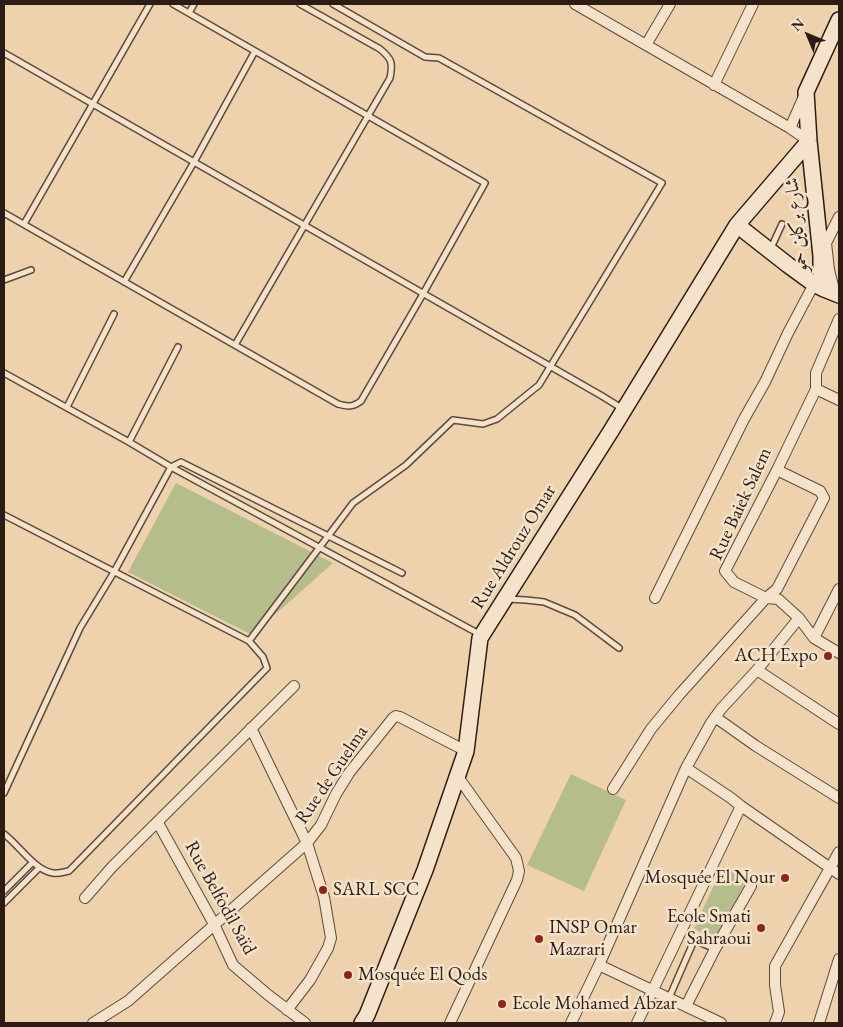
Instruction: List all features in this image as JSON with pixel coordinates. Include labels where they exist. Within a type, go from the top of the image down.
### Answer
[{"type":"street","points":[[575,4],[790,128],[809,142]]},
{"type":"street","points":[[646,44],[670,4]]},
{"type":"street","points":[[714,85],[753,4]]},
{"type":"street","points":[[790,128],[839,20]]},
{"type":"street","name":"شارع بركاين حمو","points":[[806,92],[809,142],[823,250],[821,271],[828,290]]},
{"type":"street","name":"Rue Aldrouz Omar","points":[[362,1023],[367,1016],[425,870],[458,777],[466,750],[480,638],[624,410],[737,225],[809,142]]},
{"type":"street","points":[[823,250],[839,217]]},
{"type":"street","points":[[655,598],[788,333],[828,290],[770,251],[737,225]]},
{"type":"street","name":"Rue Baiek Salem","points":[[766,598],[734,582],[725,571],[816,389],[816,373],[839,320]]},
{"type":"street","points":[[816,389],[839,400]]},
{"type":"street","points":[[613,788],[652,729],[680,695],[766,598],[777,589],[824,498],[820,491],[777,470]]},
{"type":"street","points":[[814,638],[839,589]]},
{"type":"street","points":[[766,598],[778,599],[799,618],[814,638],[839,653]]},
{"type":"street","points":[[571,1023],[599,965],[686,768],[711,723],[799,618]]},
{"type":"street","points":[[757,670],[839,724]]},
{"type":"street","points":[[85,898],[112,867],[294,686]]},
{"type":"street","name":"Rue de Guelma","points":[[93,1023],[128,1001],[307,843],[322,825],[336,794],[349,773],[393,718],[396,716],[400,717],[466,750]]},
{"type":"street","points":[[715,717],[756,746],[839,798]]},
{"type":"street","points":[[251,728],[307,843],[324,897],[331,938],[328,948],[310,980],[287,1010]]},
{"type":"street","points":[[686,768],[839,874]]},
{"type":"street","points":[[450,1023],[517,880],[519,871],[516,858],[458,777]]},
{"type":"street","points":[[637,1023],[741,806]]},
{"type":"street","name":"Rue Belfodil Saïd","points":[[158,822],[214,924],[233,964],[267,994],[305,1023]]},
{"type":"street","points":[[775,1023],[779,1012],[775,985],[775,966],[839,852]]},
{"type":"street","points":[[686,1006],[751,886]]},
{"type":"street","points":[[819,1023],[839,959]]},
{"type":"street","points":[[599,965],[686,1006],[702,1020],[720,1023]]},
{"type":"lane","points":[[24,224],[150,4]]},
{"type":"lane","points":[[4,213],[338,404],[353,407],[361,401],[485,183],[175,4]]},
{"type":"lane","points":[[189,13],[194,4]]},
{"type":"lane","points":[[235,345],[390,78],[392,66],[389,56],[380,49],[300,4]]},
{"type":"lane","points":[[249,641],[353,503],[406,465],[453,420],[483,424],[497,419],[538,385],[662,183],[439,58],[425,57],[333,4]]},
{"type":"lane","points":[[124,282],[194,162],[255,51]]},
{"type":"lane","points":[[4,54],[624,410]]},
{"type":"lane","points":[[770,251],[782,224]]},
{"type":"lane","points":[[4,280],[31,270]]},
{"type":"lane","points":[[67,407],[114,314]]},
{"type":"lane","points":[[129,442],[178,347]]},
{"type":"lane","points":[[4,373],[171,467],[482,635]]},
{"type":"lane","points":[[4,793],[80,628],[114,572],[171,467],[182,462],[402,573]]},
{"type":"lane","points":[[4,514],[249,641],[263,656],[267,668],[69,871],[54,873],[39,868],[4,834]]},
{"type":"lane","points":[[504,599],[544,602],[575,615],[619,648]]},
{"type":"lane","points":[[4,891],[32,862]]},
{"type":"lane","points":[[4,903],[39,868]]},
{"type":"lane","points":[[669,998],[693,943],[697,941],[716,949]]},
{"type":"green space","points":[[176,483],[333,563],[252,635],[128,572]]},
{"type":"green space","points":[[571,774],[626,800],[584,891],[527,865]]},
{"type":"green space","points":[[723,866],[746,881],[716,942],[694,928]]},
{"type":"place","name":"ACH Expo","points":[[828,656]]},
{"type":"place","name":"Mosquée El Nour","points":[[785,878]]},
{"type":"place","name":"SARL SCC","points":[[323,890]]},
{"type":"place","name":"Ecole Smati Sahraoui","points":[[761,928]]},
{"type":"place","name":"INSP Omar Mazrari","points":[[539,939]]},
{"type":"place","name":"Mosquée El Qods","points":[[348,975]]},
{"type":"place","name":"Ecole Mohamed Abzar","points":[[502,1004]]}]
